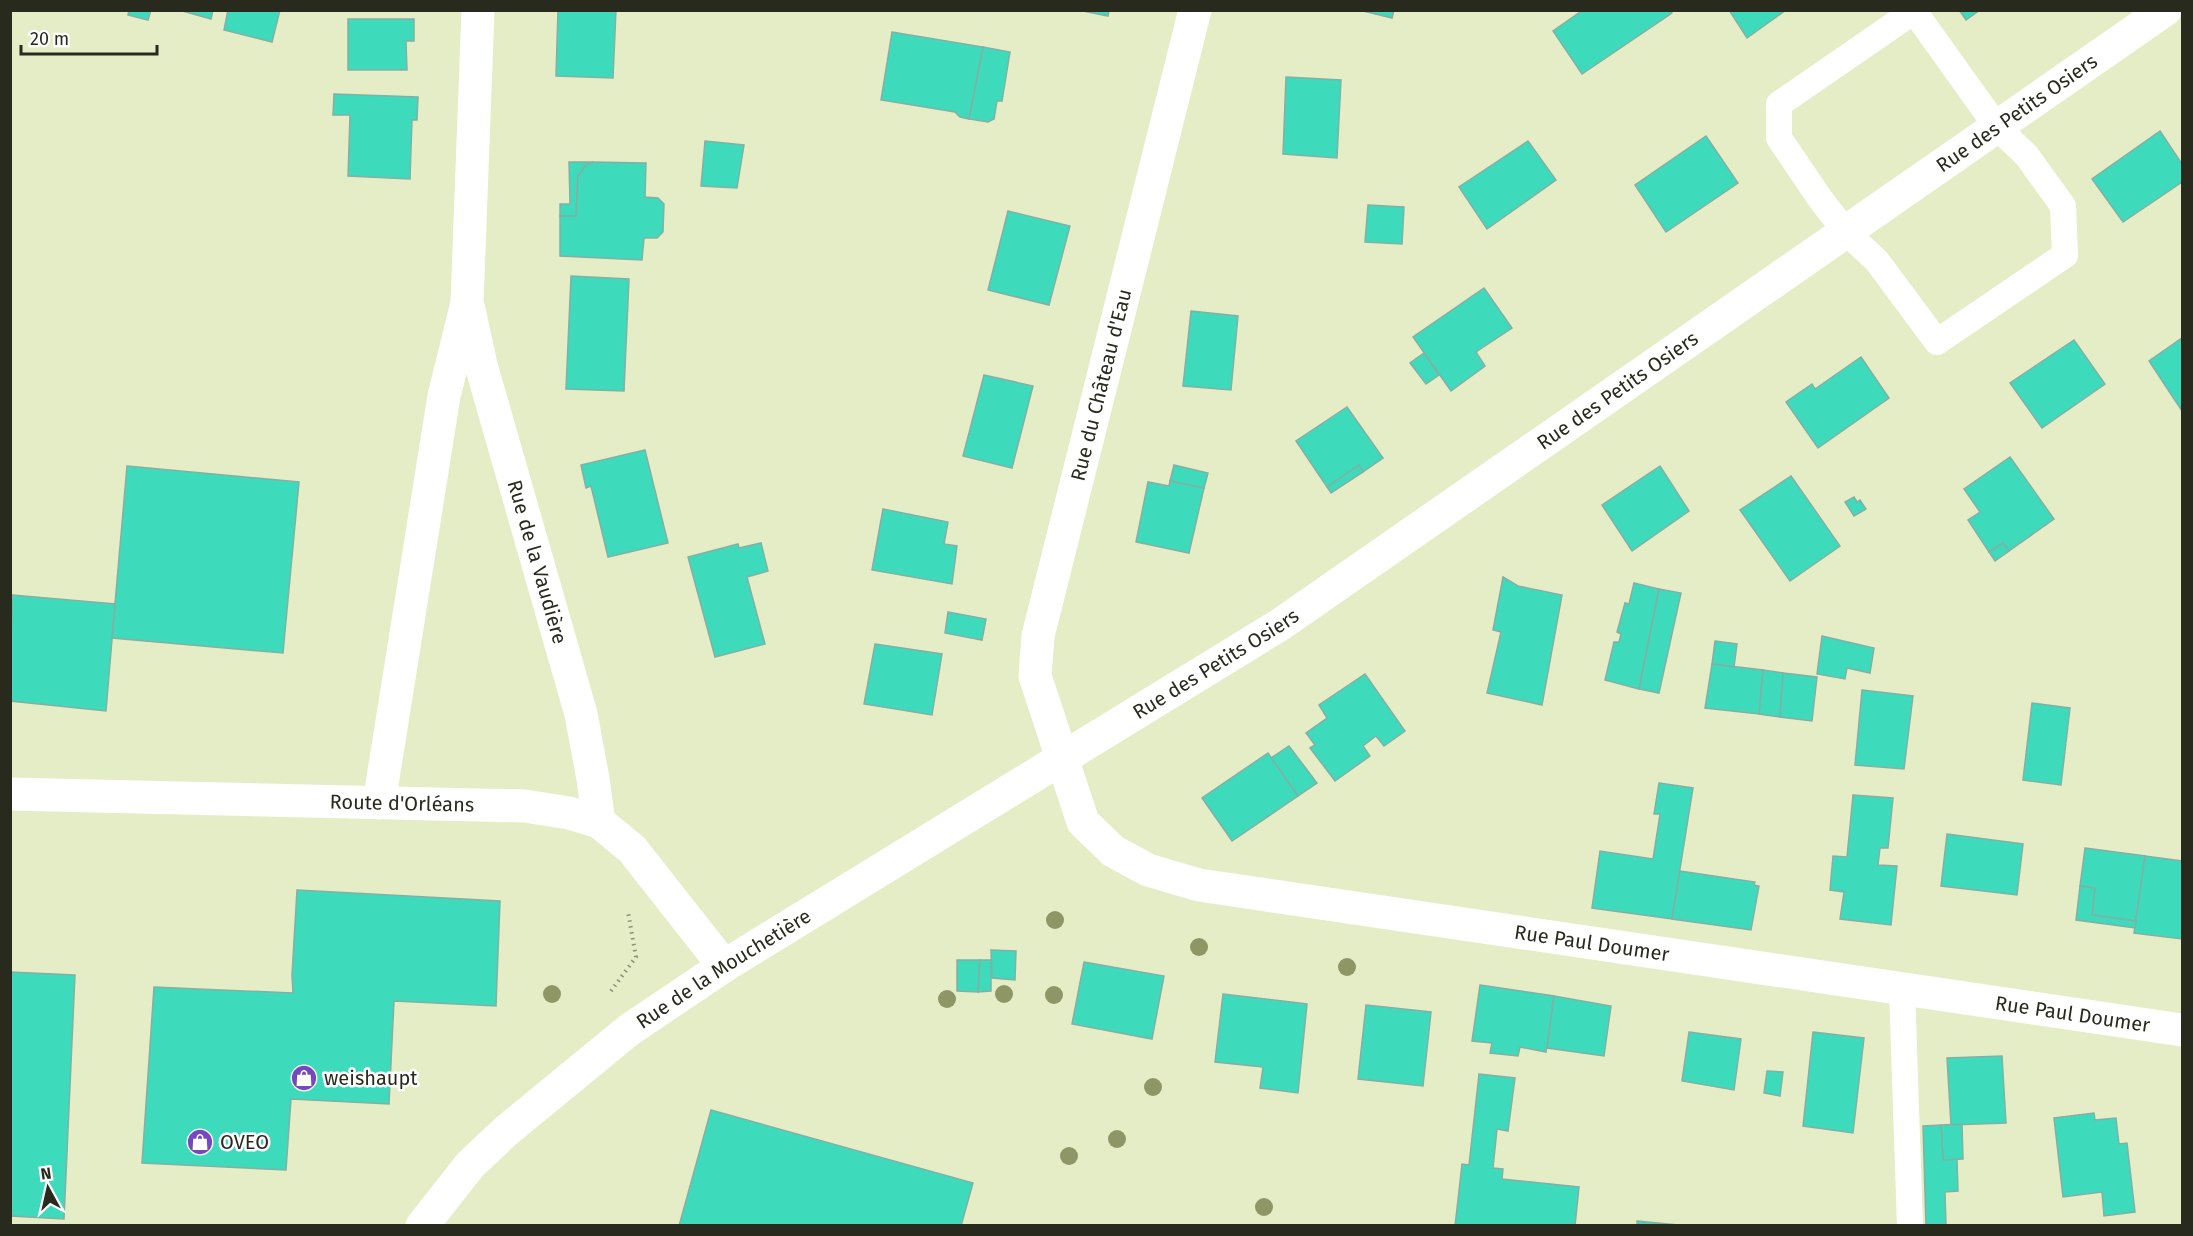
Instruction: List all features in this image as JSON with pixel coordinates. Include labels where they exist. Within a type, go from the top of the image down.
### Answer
[{"type":"street","name":"Rue de la Vaudière","points":[[379,803],[444,396],[467,303],[478,10]]},
{"type":"street","name":"Rue du Château d'Eau","points":[[1062,759],[1035,676],[1038,636],[1195,10]]},
{"type":"street","name":"Rue des Petits Osiers","points":[[1062,759],[1281,624],[2165,10]]},
{"type":"street","name":"Rue de la Vaudière","points":[[467,303],[481,364],[581,714],[598,822]]},
{"type":"street","name":"Rue de la Mouchetière","points":[[422,1226],[470,1165],[506,1131],[629,1030],[724,966],[1062,759]]},
{"type":"street","name":"Rue Paul Doumer","points":[[1062,759],[1083,822],[1113,851],[1148,870],[1199,885],[2182,1030]]},
{"type":"street","name":"Route d'Orléans","points":[[10,794],[525,806],[570,813],[598,822],[632,849],[724,966]]},
{"type":"lane","points":[[1914,11],[1997,127],[2027,156],[2063,206],[2065,255],[1938,342],[1877,261],[1846,232],[1821,200],[1779,138],[1779,104],[1914,11]]},
{"type":"lane","points":[[1902,988],[1910,1226]]},
{"type":"building","points":[[129,10],[151,10],[148,20],[128,15]]},
{"type":"building","points":[[179,10],[213,10],[211,19]]},
{"type":"building","points":[[228,10],[280,10],[272,42],[224,30]]},
{"type":"building","points":[[558,10],[616,10],[613,78],[556,76]]},
{"type":"building","points":[[1078,10],[1109,10],[1108,16]]},
{"type":"building","points":[[1359,10],[1394,10],[1392,18]]},
{"type":"building","points":[[1583,10],[1670,10],[1672,13],[1582,74],[1553,31]]},
{"type":"building","points":[[1729,10],[1786,10],[1747,38]]},
{"type":"building","points":[[1959,10],[1980,10],[1966,20]]},
{"type":"building","points":[[348,19],[414,19],[414,41],[406,41],[407,70],[348,70]]},
{"type":"building","points":[[892,32],[983,47],[969,119],[960,117],[955,112],[881,100]]},
{"type":"building","points":[[983,47],[1010,52],[1002,101],[997,101],[994,119],[988,122],[969,119]]},
{"type":"building","points":[[1286,77],[1341,80],[1337,158],[1283,154]]},
{"type":"building","points":[[334,94],[418,97],[417,120],[412,120],[410,179],[348,176],[350,115],[333,115]]},
{"type":"building","points":[[2160,131],[2182,164],[2182,182],[2123,222],[2092,179]]},
{"type":"building","points":[[1706,136],[1738,183],[1666,232],[1635,185]]},
{"type":"building","points":[[705,141],[744,145],[737,188],[701,186]]},
{"type":"building","points":[[1528,141],[1556,180],[1487,229],[1459,187]]},
{"type":"building","points":[[569,162],[593,162],[586,165],[578,176],[576,216],[560,216],[560,204],[570,204]]},
{"type":"building","points":[[593,162],[646,163],[645,197],[658,198],[664,204],[663,232],[657,238],[644,238],[642,260],[560,256],[560,216],[576,216],[578,176],[586,165]]},
{"type":"building","points":[[1368,205],[1404,207],[1402,244],[1365,242]]},
{"type":"building","points":[[1008,211],[1070,226],[1049,305],[988,290]]},
{"type":"building","points":[[571,276],[629,279],[624,391],[566,389]]},
{"type":"building","points":[[1484,288],[1512,328],[1476,352],[1485,366],[1451,391],[1413,337]]},
{"type":"building","points":[[1191,311],[1238,316],[1231,390],[1183,386]]},
{"type":"building","points":[[2182,338],[2182,411],[2149,361]]},
{"type":"building","points":[[2074,340],[2105,384],[2042,428],[2010,383]]},
{"type":"building","points":[[1424,353],[1439,375],[1426,384],[1410,363]]},
{"type":"building","points":[[1861,357],[1889,398],[1818,448],[1786,402],[1812,384],[1815,389]]},
{"type":"building","points":[[984,375],[1033,386],[1012,468],[963,456]]},
{"type":"building","points":[[1347,407],[1383,458],[1363,472],[1359,465],[1327,487],[1296,441]]},
{"type":"building","points":[[645,450],[668,543],[608,557],[591,486],[586,488],[581,465]]},
{"type":"building","points":[[2010,457],[2054,519],[2009,551],[2003,543],[1989,552],[1968,520],[1980,512],[1964,489]]},
{"type":"building","points":[[1174,465],[1208,473],[1204,488],[1170,481]]},
{"type":"building","points":[[1359,465],[1363,472],[1331,493],[1327,487]]},
{"type":"building","points":[[127,466],[299,482],[283,653],[112,638]]},
{"type":"building","points":[[1660,466],[1689,511],[1632,551],[1602,505]]},
{"type":"building","points":[[1791,476],[1840,546],[1790,581],[1740,510]]},
{"type":"building","points":[[1170,481],[1204,488],[1189,553],[1136,542],[1148,482],[1169,486]]},
{"type":"building","points":[[1854,497],[1857,502],[1860,500],[1866,509],[1854,516],[1845,502]]},
{"type":"building","points":[[883,509],[948,522],[944,544],[957,546],[952,584],[872,570]]},
{"type":"building","points":[[761,543],[768,571],[747,577],[765,644],[715,657],[688,557],[738,544],[739,548]]},
{"type":"building","points":[[2003,543],[2009,551],[1995,561],[1989,552]]},
{"type":"building","points":[[1503,577],[1518,586],[1562,595],[1542,705],[1487,693],[1501,632],[1493,630]]},
{"type":"building","points":[[1634,583],[1659,589],[1639,689],[1605,680],[1614,642],[1619,642],[1621,634],[1617,632],[1625,603],[1629,604]]},
{"type":"building","points":[[1659,589],[1681,593],[1659,693],[1639,689]]},
{"type":"building","points":[[12,595],[115,604],[106,711],[10,701]]},
{"type":"building","points":[[948,612],[986,619],[982,640],[945,633]]},
{"type":"building","points":[[1822,636],[1874,648],[1870,673],[1847,668],[1845,679],[1817,674]]},
{"type":"building","points":[[1715,641],[1737,644],[1734,667],[1712,664]]},
{"type":"building","points":[[875,644],[942,654],[932,715],[864,704]]},
{"type":"building","points":[[1712,664],[1763,670],[1759,714],[1705,708]]},
{"type":"building","points":[[1763,670],[1783,673],[1780,717],[1759,714]]},
{"type":"building","points":[[1783,673],[1817,677],[1812,721],[1780,717]]},
{"type":"building","points":[[1365,674],[1405,731],[1384,746],[1376,736],[1363,746],[1370,756],[1335,781],[1310,748],[1315,745],[1306,733],[1327,718],[1319,705]]},
{"type":"building","points":[[1862,690],[1913,696],[1904,769],[1855,765]]},
{"type":"building","points":[[2032,703],[2070,708],[2061,785],[2023,780]]},
{"type":"building","points":[[1289,746],[1317,783],[1298,796],[1271,758]]},
{"type":"building","points":[[1268,753],[1298,796],[1232,841],[1202,798]]},
{"type":"building","points":[[1659,783],[1693,788],[1672,919],[1592,908],[1600,851],[1653,859],[1660,814],[1654,814]]},
{"type":"building","points":[[1853,795],[1893,798],[1888,848],[1880,848],[1878,865],[1897,866],[1891,925],[1840,919],[1844,892],[1830,890],[1833,856],[1847,857]]},
{"type":"building","points":[[1947,834],[2023,844],[2017,895],[1941,886]]},
{"type":"building","points":[[2085,848],[2145,856],[2136,921],[2092,915],[2095,888],[2080,886]]},
{"type":"building","points":[[2145,856],[2182,861],[2182,939],[2134,933]]},
{"type":"building","points":[[1680,871],[1755,882],[1754,885],[1759,886],[1751,930],[1672,919]]},
{"type":"building","points":[[2080,886],[2095,888],[2092,915],[2136,921],[2135,928],[2076,920]]},
{"type":"building","points":[[297,890],[500,901],[496,1006],[394,1001],[389,1104],[291,1099],[286,1170],[142,1163],[154,987],[293,993]]},
{"type":"building","points":[[991,950],[1016,951],[1015,980],[992,978]]},
{"type":"building","points":[[957,960],[980,960],[978,992],[957,991]]},
{"type":"building","points":[[980,960],[991,960],[991,991],[978,992]]},
{"type":"building","points":[[1084,962],[1164,976],[1152,1039],[1072,1024]]},
{"type":"building","points":[[10,972],[75,975],[64,1219],[10,1216]]},
{"type":"building","points":[[1480,985],[1554,996],[1546,1052],[1520,1047],[1518,1056],[1490,1053],[1492,1043],[1472,1041]]},
{"type":"building","points":[[1223,994],[1307,1004],[1298,1093],[1260,1088],[1263,1067],[1215,1062]]},
{"type":"building","points":[[1554,996],[1611,1006],[1604,1056],[1547,1048]]},
{"type":"building","points":[[1366,1005],[1431,1012],[1423,1086],[1358,1079]]},
{"type":"building","points":[[1689,1032],[1741,1039],[1734,1090],[1682,1081]]},
{"type":"building","points":[[1813,1032],[1864,1038],[1853,1133],[1803,1126]]},
{"type":"building","points":[[2002,1056],[2006,1123],[1951,1125],[1947,1058]]},
{"type":"building","points":[[1767,1071],[1783,1072],[1780,1096],[1764,1093]]},
{"type":"building","points":[[1479,1074],[1515,1078],[1508,1131],[1497,1129],[1493,1168],[1503,1169],[1502,1179],[1579,1187],[1575,1226],[1455,1226],[1462,1164],[1469,1165]]},
{"type":"building","points":[[711,1110],[973,1183],[961,1226],[679,1226]]},
{"type":"building","points":[[2094,1113],[2095,1120],[2116,1118],[2119,1144],[2127,1143],[2135,1212],[2104,1216],[2102,1192],[2063,1197],[2054,1118]]},
{"type":"building","points":[[1962,1124],[1963,1159],[1943,1160],[1941,1125]]},
{"type":"building","points":[[1941,1125],[1943,1160],[1957,1159],[1958,1191],[1945,1192],[1946,1226],[1926,1226],[1923,1126]]},
{"type":"building","points":[[1637,1221],[1689,1226],[1637,1226]]},
{"type":"place","name":"weishaupt","points":[[304,1078]]},
{"type":"place","name":"OVEO","points":[[200,1142]]}]
